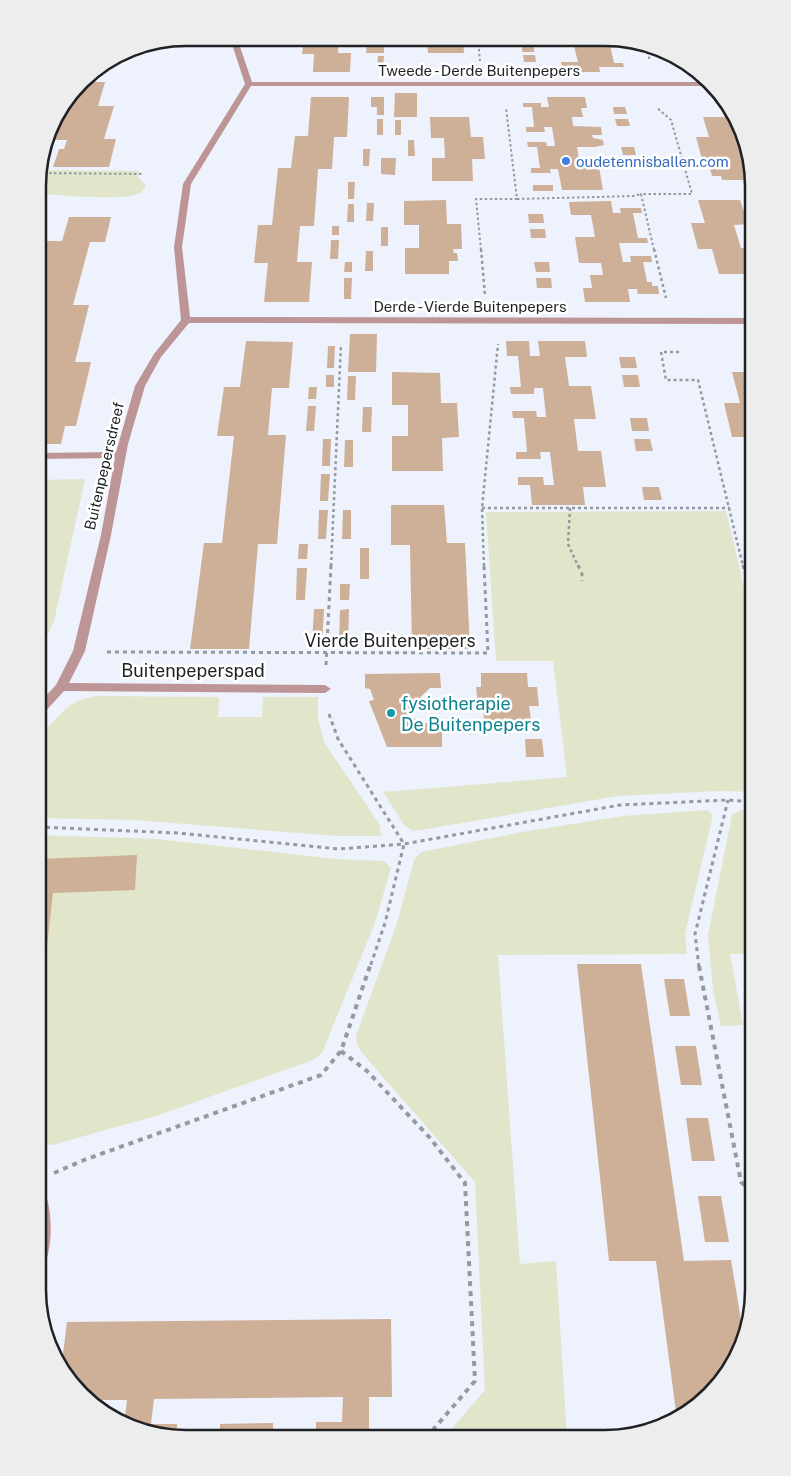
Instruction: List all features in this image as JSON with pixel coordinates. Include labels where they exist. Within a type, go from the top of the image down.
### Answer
[{"type":"street","points":[[186,320],[178,247],[187,184],[249,84],[236,46]]},
{"type":"street","name":"Tweede - Derde Buitenpepers","points":[[249,84],[700,84]]},
{"type":"street","name":"Derde - Vierde Buitenpepers","points":[[186,320],[745,321]]},
{"type":"street","name":"Buitenpepersdreef","points":[[46,704],[62,687],[79,651],[121,456],[140,386],[157,356],[186,320]]},
{"type":"street","points":[[46,456],[121,456]]},
{"type":"street","name":"Buitenpeperspad","points":[[62,687],[325,689]]},
{"type":"path","points":[[479,46],[480,66]]},
{"type":"path","points":[[504,85],[517,199]]},
{"type":"path","points":[[485,295],[476,199],[588,198],[642,194],[692,194],[671,120],[652,103]]},
{"type":"path","points":[[47,173],[143,174]]},
{"type":"path","points":[[642,194],[672,321]]},
{"type":"path","points":[[46,1177],[84,1160],[321,1075],[341,1050],[385,923],[404,844],[338,739],[329,714],[325,689],[342,320]]},
{"type":"path","name":"Vierde Buitenpepers","points":[[79,651],[488,653],[482,508],[498,352],[496,320]]},
{"type":"path","points":[[679,352],[661,352],[666,380],[698,380],[745,570]]},
{"type":"path","points":[[482,508],[730,508]]},
{"type":"path","points":[[570,508],[568,544],[582,574],[582,582]]},
{"type":"path","points":[[728,800],[695,934],[702,987],[741,1182],[744,1185]]},
{"type":"path","points":[[46,827],[178,833],[339,849],[404,844],[620,805],[728,800],[744,801]]},
{"type":"path","points":[[341,1050],[367,1070],[430,1138],[465,1183],[475,1380],[433,1430]]},
{"type":"green space","points":[[47,170],[139,171],[138,177],[146,186],[138,194],[129,196],[90,197],[46,194]]},
{"type":"green space","points":[[85,479],[54,621],[46,638],[46,480]]},
{"type":"green space","points":[[726,511],[745,589],[744,792],[720,791],[618,796],[413,831],[404,825],[383,792],[567,777],[553,661],[496,661],[486,512]]},
{"type":"green space","points":[[97,696],[219,697],[218,717],[262,717],[263,697],[318,697],[318,719],[324,742],[380,825],[381,836],[337,836],[134,820],[46,818],[46,729],[70,706],[86,698]]},
{"type":"green space","points":[[707,810],[713,815],[685,934],[687,954],[498,955],[520,1264],[556,1261],[567,1430],[451,1430],[485,1390],[475,1182],[362,1053],[357,1045],[356,1036],[397,923],[414,860],[421,852],[522,832],[623,816]]},
{"type":"green space","points":[[744,810],[744,954],[730,954],[743,1025],[721,1026],[713,990],[708,935],[732,815]]},
{"type":"green space","points":[[46,835],[157,839],[336,859],[384,861],[391,868],[375,923],[322,1053],[313,1060],[159,1115],[52,1145],[46,1145]]},
{"type":"building","points":[[303,46],[338,46],[338,53],[351,53],[350,72],[313,72],[314,54],[302,54]]},
{"type":"building","points":[[367,46],[384,46],[384,53],[366,53]]},
{"type":"building","points":[[428,46],[464,46],[464,53],[428,53]]},
{"type":"building","points":[[522,46],[534,46],[534,52],[522,52]]},
{"type":"building","points":[[574,46],[610,46],[614,63],[623,63],[624,67],[599,67],[600,72],[563,72],[561,62],[578,62]]},
{"type":"building","points":[[523,55],[535,55],[536,62],[524,62]]},
{"type":"building","points":[[378,56],[384,56],[383,69],[377,69]]},
{"type":"building","points":[[93,82],[105,82],[98,106],[114,106],[104,139],[116,139],[109,167],[53,167],[59,149],[64,149],[67,140],[54,140],[65,116],[81,94]]},
{"type":"building","points":[[395,93],[417,93],[417,117],[394,117]]},
{"type":"building","points":[[311,97],[349,97],[347,137],[334,137],[332,169],[318,169],[314,226],[300,226],[297,262],[312,262],[309,302],[264,302],[268,263],[254,263],[258,225],[272,225],[278,168],[291,168],[295,136],[308,136]]},
{"type":"building","points":[[371,97],[384,97],[384,115],[377,115],[377,107],[371,107]]},
{"type":"building","points":[[547,97],[585,97],[587,108],[581,108],[583,117],[572,117],[573,126],[601,127],[602,135],[592,135],[593,138],[603,140],[604,145],[577,147],[580,167],[599,167],[603,190],[562,190],[558,169],[550,169],[551,173],[531,173],[531,168],[540,168],[537,147],[528,147],[527,142],[546,142],[547,146],[555,146],[552,127],[544,127],[545,132],[526,132],[526,127],[534,127],[532,107],[523,107],[523,103],[541,103],[541,107],[549,107]]},
{"type":"building","points":[[613,107],[625,107],[627,114],[614,114]]},
{"type":"building","points":[[430,117],[469,117],[471,137],[483,137],[485,159],[472,159],[473,181],[432,181],[432,158],[445,158],[444,138],[431,138]]},
{"type":"building","points":[[703,117],[726,117],[738,146],[744,168],[745,180],[722,180],[721,176],[712,176],[710,169],[713,169],[712,166],[709,166],[707,159],[702,159],[696,137],[709,137]]},
{"type":"building","points":[[377,119],[383,119],[383,135],[377,135]]},
{"type":"building","points":[[615,119],[628,119],[630,126],[617,126]]},
{"type":"building","points":[[395,120],[401,120],[401,135],[395,135]]},
{"type":"building","points":[[408,140],[414,140],[415,156],[408,156]]},
{"type":"building","points":[[621,147],[634,147],[636,155],[623,155]]},
{"type":"building","points":[[363,149],[370,149],[369,166],[363,166]]},
{"type":"building","points":[[381,158],[396,158],[395,175],[381,174]]},
{"type":"building","points":[[624,160],[637,160],[639,168],[626,168]]},
{"type":"building","points":[[348,182],[355,182],[354,199],[348,199]]},
{"type":"building","points":[[533,185],[553,185],[553,191],[533,191]]},
{"type":"building","points":[[446,200],[447,224],[461,224],[462,249],[453,249],[454,253],[457,253],[458,261],[449,261],[449,274],[405,274],[405,248],[419,248],[419,225],[404,225],[404,201]]},
{"type":"building","points":[[698,200],[740,200],[745,212],[745,224],[734,225],[741,248],[745,248],[745,274],[719,274],[712,249],[698,249],[691,223],[705,223]]},
{"type":"building","points":[[611,201],[613,213],[621,213],[620,208],[641,208],[642,213],[633,213],[638,238],[647,238],[648,243],[619,243],[623,262],[631,262],[630,256],[651,256],[652,262],[643,262],[647,282],[652,282],[652,286],[658,286],[659,294],[638,294],[637,289],[628,289],[630,302],[585,302],[583,288],[592,288],[590,275],[603,275],[601,263],[579,263],[575,237],[595,237],[591,215],[571,215],[569,202]]},
{"type":"building","points":[[367,203],[374,203],[373,221],[366,221]]},
{"type":"building","points":[[348,204],[354,204],[354,222],[347,222]]},
{"type":"building","points":[[528,214],[543,214],[544,223],[529,223]]},
{"type":"building","points":[[69,217],[111,217],[105,242],[90,242],[73,305],[89,305],[75,362],[91,362],[76,426],[65,426],[61,444],[46,444],[46,245],[47,241],[62,241]]},
{"type":"building","points":[[332,226],[339,226],[339,235],[332,235]]},
{"type":"building","points":[[381,227],[388,227],[388,246],[381,246]]},
{"type":"building","points":[[530,229],[545,229],[546,238],[531,238]]},
{"type":"building","points":[[331,240],[339,240],[338,259],[330,259]]},
{"type":"building","points":[[366,251],[373,251],[373,271],[365,271]]},
{"type":"building","points":[[345,262],[352,262],[352,272],[344,272]]},
{"type":"building","points":[[534,262],[549,262],[550,272],[536,272]]},
{"type":"building","points":[[344,278],[352,278],[351,299],[344,299]]},
{"type":"building","points":[[536,278],[551,278],[552,288],[537,288]]},
{"type":"building","points":[[350,334],[377,334],[376,372],[348,372]]},
{"type":"building","points":[[246,341],[293,342],[289,388],[272,388],[268,435],[286,435],[277,544],[258,544],[249,649],[190,649],[204,543],[222,543],[234,436],[217,436],[224,387],[240,387]]},
{"type":"building","points":[[506,341],[529,341],[530,356],[540,356],[538,341],[585,341],[587,357],[565,357],[569,386],[591,386],[596,419],[574,419],[578,451],[601,451],[606,487],[583,487],[585,505],[532,505],[530,485],[518,485],[518,477],[543,477],[544,485],[554,485],[550,452],[540,452],[541,459],[516,459],[516,452],[527,452],[524,418],[513,418],[512,411],[536,411],[537,417],[546,417],[543,388],[534,388],[534,394],[511,394],[510,387],[521,387],[518,356],[507,356]]},
{"type":"building","points":[[328,346],[335,346],[334,368],[327,368]]},
{"type":"building","points":[[619,357],[635,357],[637,368],[621,368]]},
{"type":"building","points":[[392,372],[440,373],[441,403],[457,403],[459,437],[442,438],[443,471],[392,471],[392,436],[408,436],[408,405],[392,405]]},
{"type":"building","points":[[732,372],[745,372],[745,437],[732,437],[724,403],[740,403]]},
{"type":"building","points":[[326,375],[334,375],[334,387],[326,387]]},
{"type":"building","points":[[622,375],[638,375],[640,387],[624,387]]},
{"type":"building","points":[[348,376],[356,376],[355,400],[347,400]]},
{"type":"building","points":[[309,387],[317,387],[316,399],[308,399]]},
{"type":"building","points":[[308,406],[316,406],[314,431],[306,431]]},
{"type":"building","points":[[363,407],[372,407],[371,432],[362,432]]},
{"type":"building","points":[[630,418],[647,418],[649,431],[632,431]]},
{"type":"building","points":[[323,439],[331,439],[330,466],[322,466]]},
{"type":"building","points":[[634,439],[650,439],[653,451],[636,451]]},
{"type":"building","points":[[345,440],[353,440],[353,467],[344,467]]},
{"type":"building","points":[[321,474],[330,474],[328,501],[320,501]]},
{"type":"building","points":[[642,487],[659,487],[662,500],[644,500]]},
{"type":"building","points":[[391,505],[444,505],[447,543],[465,543],[470,649],[412,649],[410,545],[391,545]]},
{"type":"building","points":[[319,510],[328,510],[326,539],[318,539]]},
{"type":"building","points":[[343,510],[351,510],[351,539],[342,539]]},
{"type":"building","points":[[299,544],[308,544],[307,559],[298,559]]},
{"type":"building","points":[[360,548],[369,548],[369,579],[360,579]]},
{"type":"building","points":[[297,568],[307,568],[305,600],[296,600]]},
{"type":"building","points":[[340,584],[350,584],[349,600],[340,600]]},
{"type":"building","points":[[314,609],[324,609],[322,643],[312,643]]},
{"type":"building","points":[[349,609],[348,643],[339,643],[340,610]]},
{"type":"building","name":"fysiotherapie De Buitenpepers","points":[[440,673],[441,688],[430,688],[407,710],[409,716],[425,723],[442,723],[442,747],[387,747],[369,701],[374,700],[370,689],[365,688],[365,674]]},
{"type":"building","points":[[481,673],[527,673],[528,687],[537,687],[539,706],[529,706],[531,720],[484,720],[483,707],[478,707],[476,687],[481,687]]},
{"type":"building","points":[[525,739],[542,739],[544,757],[526,757]]},
{"type":"building","points":[[137,855],[135,890],[53,893],[46,946],[46,859]]},
{"type":"building","points":[[577,964],[641,964],[684,1261],[731,1260],[741,1320],[734,1344],[716,1375],[697,1395],[676,1410],[656,1261],[609,1261]]},
{"type":"building","points":[[664,979],[684,979],[690,1016],[670,1016]]},
{"type":"building","points":[[675,1046],[696,1046],[702,1085],[681,1085]]},
{"type":"building","points":[[686,1118],[708,1118],[715,1161],[692,1161]]},
{"type":"building","points":[[698,1196],[721,1196],[729,1242],[705,1242]]},
{"type":"building","points":[[391,1319],[392,1397],[369,1397],[369,1430],[316,1430],[316,1422],[342,1422],[343,1397],[154,1399],[151,1424],[177,1424],[177,1429],[150,1425],[125,1416],[127,1400],[100,1400],[81,1382],[63,1355],[67,1322]]},
{"type":"building","points":[[273,1423],[273,1430],[220,1430],[220,1424]]},
{"type":"place","name":"oudetennisballen.com","points":[[566,161]]},
{"type":"place","name":"fysiotherapie De Buitenpepers","points":[[391,713]]}]
